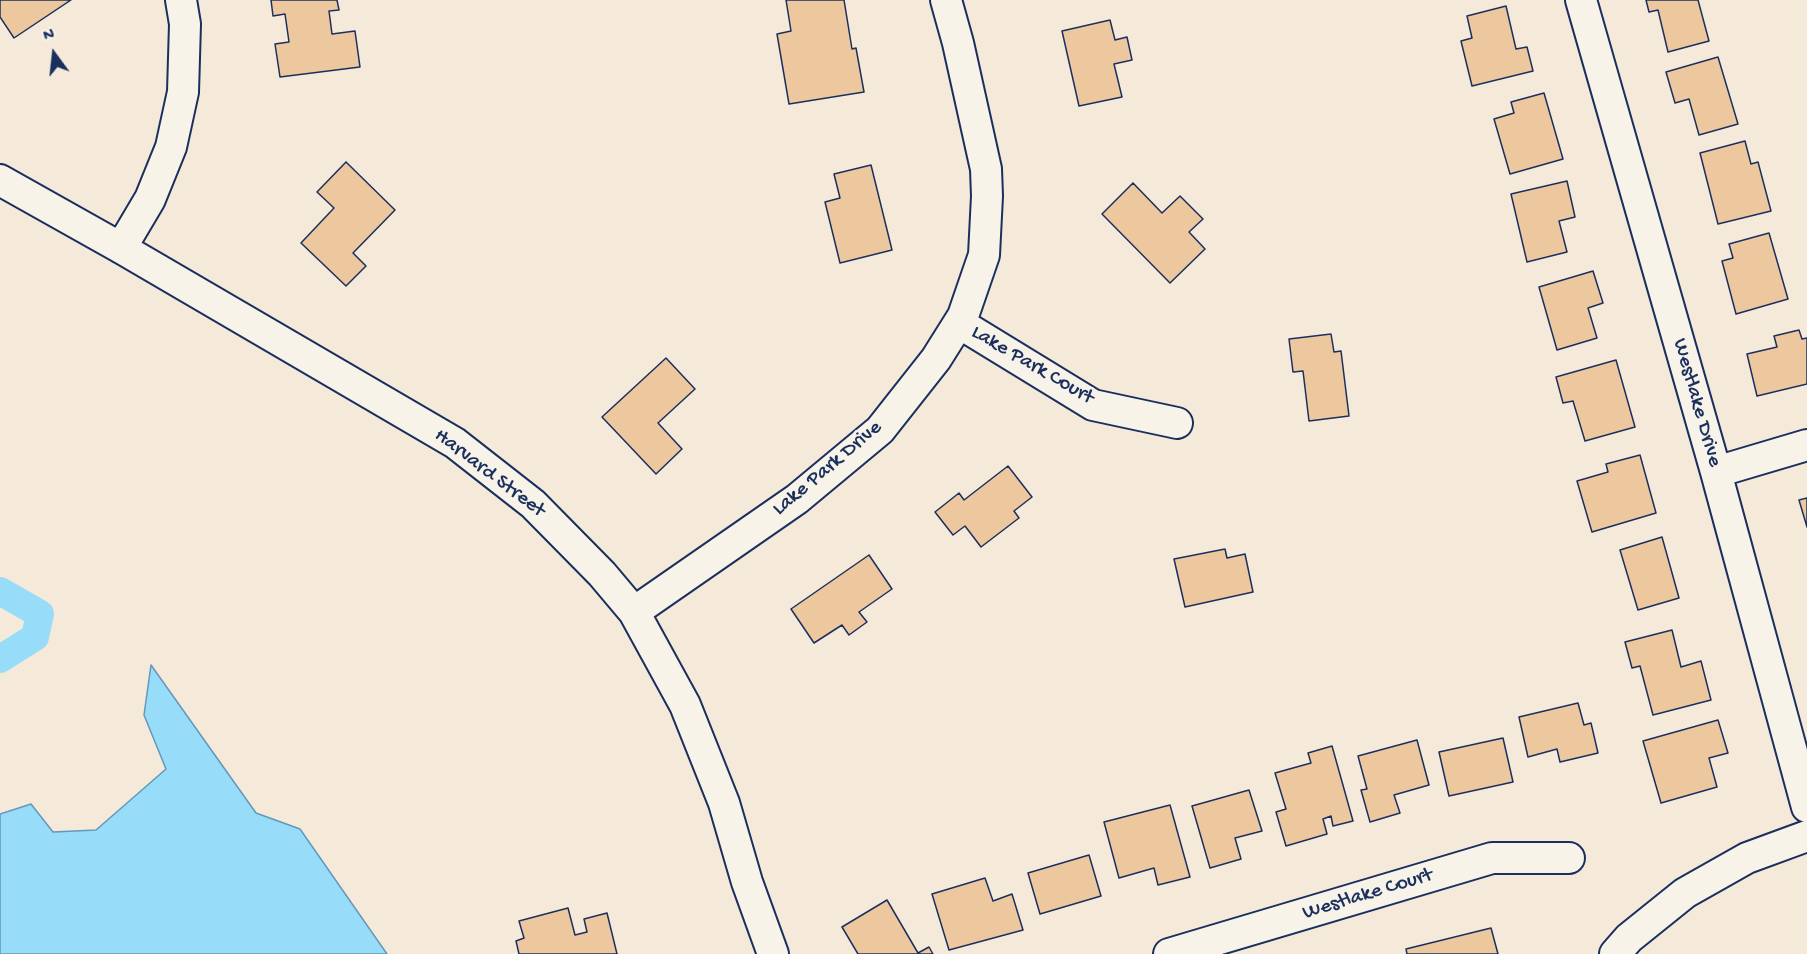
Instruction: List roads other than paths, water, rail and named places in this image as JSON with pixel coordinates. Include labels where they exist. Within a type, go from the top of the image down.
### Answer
[{"type":"street","points":[[121,248],[150,199],[171,147],[183,92],[185,24],[181,0]]},
{"type":"street","name":"Lake Park Drive","points":[[634,612],[796,499],[880,430],[936,358],[958,323],[984,255],[986,169],[946,0]]},
{"type":"street","name":"Westlake Drive","points":[[1581,0],[1716,472],[1807,807]]},
{"type":"street","name":"Harvard Street","points":[[0,180],[455,443],[533,504],[602,574],[634,612],[685,705],[724,803],[747,882],[773,954]]},
{"type":"street","name":"Lake Park Court","points":[[958,323],[1093,405],[1177,423]]},
{"type":"street","points":[[1716,472],[1807,445]]},
{"type":"street","points":[[1615,954],[1629,938],[1685,893],[1747,858],[1807,836]]},
{"type":"street","name":"Westlake Court","points":[[1169,954],[1492,858],[1569,858]]},
{"type":"water","points":[[151,665],[256,813],[300,829],[387,954],[0,954],[0,814],[31,804],[53,832],[96,830],[166,769],[144,715]]},
{"type":"waterway","points":[[0,591],[40,614],[35,637],[0,659]]}]
